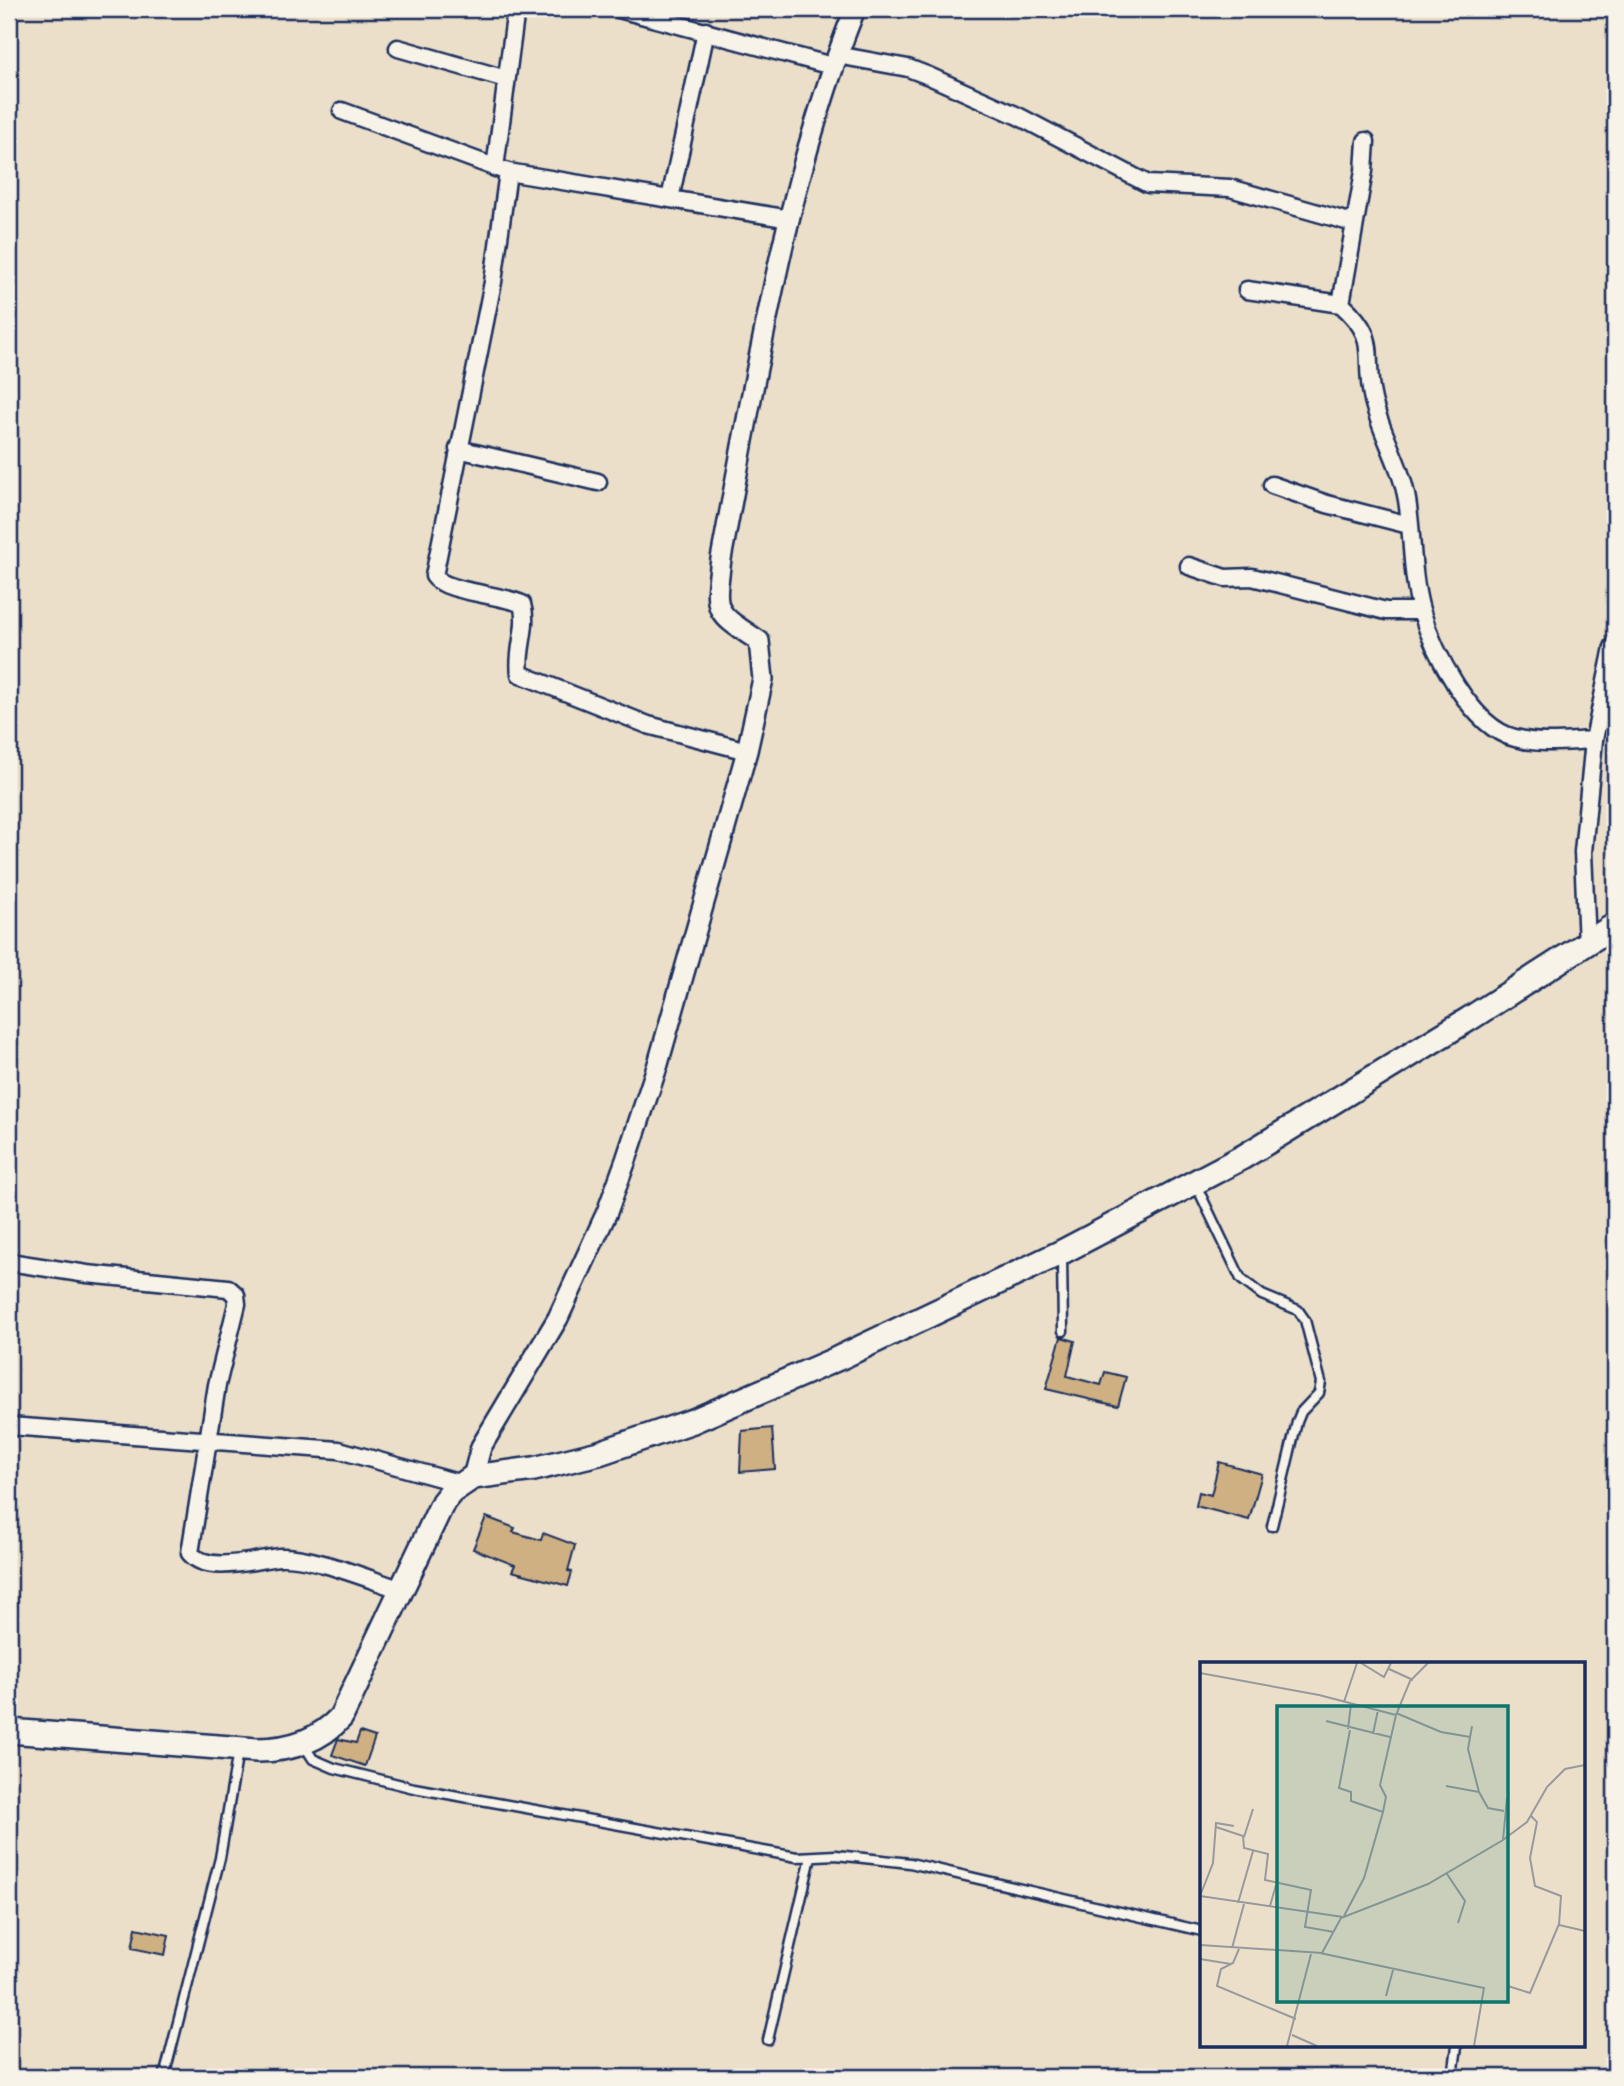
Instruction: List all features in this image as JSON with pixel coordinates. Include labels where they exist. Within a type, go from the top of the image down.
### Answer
[{"type":"main road","points":[[9,1731],[275,1750],[302,1743],[330,1729],[341,1717],[443,1502],[467,1481],[534,1469],[599,1453],[693,1421],[839,1358],[1062,1252],[1243,1157],[1587,945],[1615,925]]},
{"type":"street","points":[[516,9],[506,79],[502,170],[492,282],[434,576],[444,586],[508,598],[522,604],[525,615],[518,661],[520,674],[648,725],[747,751]]},
{"type":"street","points":[[619,9],[834,61],[908,68],[1018,116],[1148,184],[1230,188],[1353,223]]},
{"type":"street","points":[[9,1426],[339,1450],[467,1481],[477,1454],[558,1318],[607,1212],[657,1064],[747,751],[763,679],[762,646],[760,641],[730,622],[715,602],[754,385],[790,219],[834,61],[855,9]]},
{"type":"street","points":[[670,199],[706,31]]},
{"type":"street","points":[[398,48],[506,79]]},
{"type":"street","points":[[342,111],[502,170],[790,219]]},
{"type":"street","points":[[1341,304],[1364,171],[1366,141]]},
{"type":"street","points":[[1247,290],[1341,304],[1355,317],[1367,338],[1372,399],[1402,477],[1421,611],[1451,676],[1484,720],[1516,738],[1545,742],[1594,740]]},
{"type":"street","points":[[458,449],[598,482]]},
{"type":"street","points":[[1272,485],[1327,504],[1409,525]]},
{"type":"street","points":[[1189,566],[1225,578],[1252,577],[1386,611],[1421,611]]},
{"type":"street","points":[[1587,945],[1583,852],[1594,740],[1613,647]]},
{"type":"street","points":[[9,1262],[88,1274],[228,1288],[236,1295],[237,1304],[217,1385],[190,1546],[192,1556],[214,1564],[293,1558],[402,1590]]},
{"type":"lane","points":[[1194,1183],[1241,1279],[1255,1291],[1293,1307],[1304,1315],[1320,1371],[1318,1393],[1301,1412],[1297,1422],[1272,1526]]},
{"type":"lane","points":[[1062,1252],[1063,1331]]},
{"type":"lane","points":[[302,1743],[313,1759],[414,1788],[811,1857],[836,1855],[909,1863],[1200,1931]]},
{"type":"lane","points":[[164,2077],[220,1858],[239,1748]]},
{"type":"lane","points":[[768,2040],[811,1857]]},
{"type":"lane","points":[[1453,2077],[1457,2048]]},
{"type":"building","points":[[1061,1337],[1075,1341],[1067,1376],[1101,1385],[1105,1372],[1126,1377],[1118,1406],[1046,1389]]},
{"type":"building","points":[[772,1428],[775,1469],[740,1472],[742,1431]]},
{"type":"building","points":[[1219,1462],[1262,1474],[1249,1520],[1196,1506],[1199,1492],[1211,1495]]},
{"type":"building","points":[[486,1517],[515,1528],[513,1532],[541,1540],[543,1533],[575,1545],[568,1571],[572,1572],[568,1586],[512,1571],[515,1565],[473,1549]]},
{"type":"building","points":[[360,1732],[375,1737],[365,1766],[332,1755],[338,1739],[356,1743]]},
{"type":"building","points":[[136,1928],[169,1935],[165,1955],[132,1948]]}]
